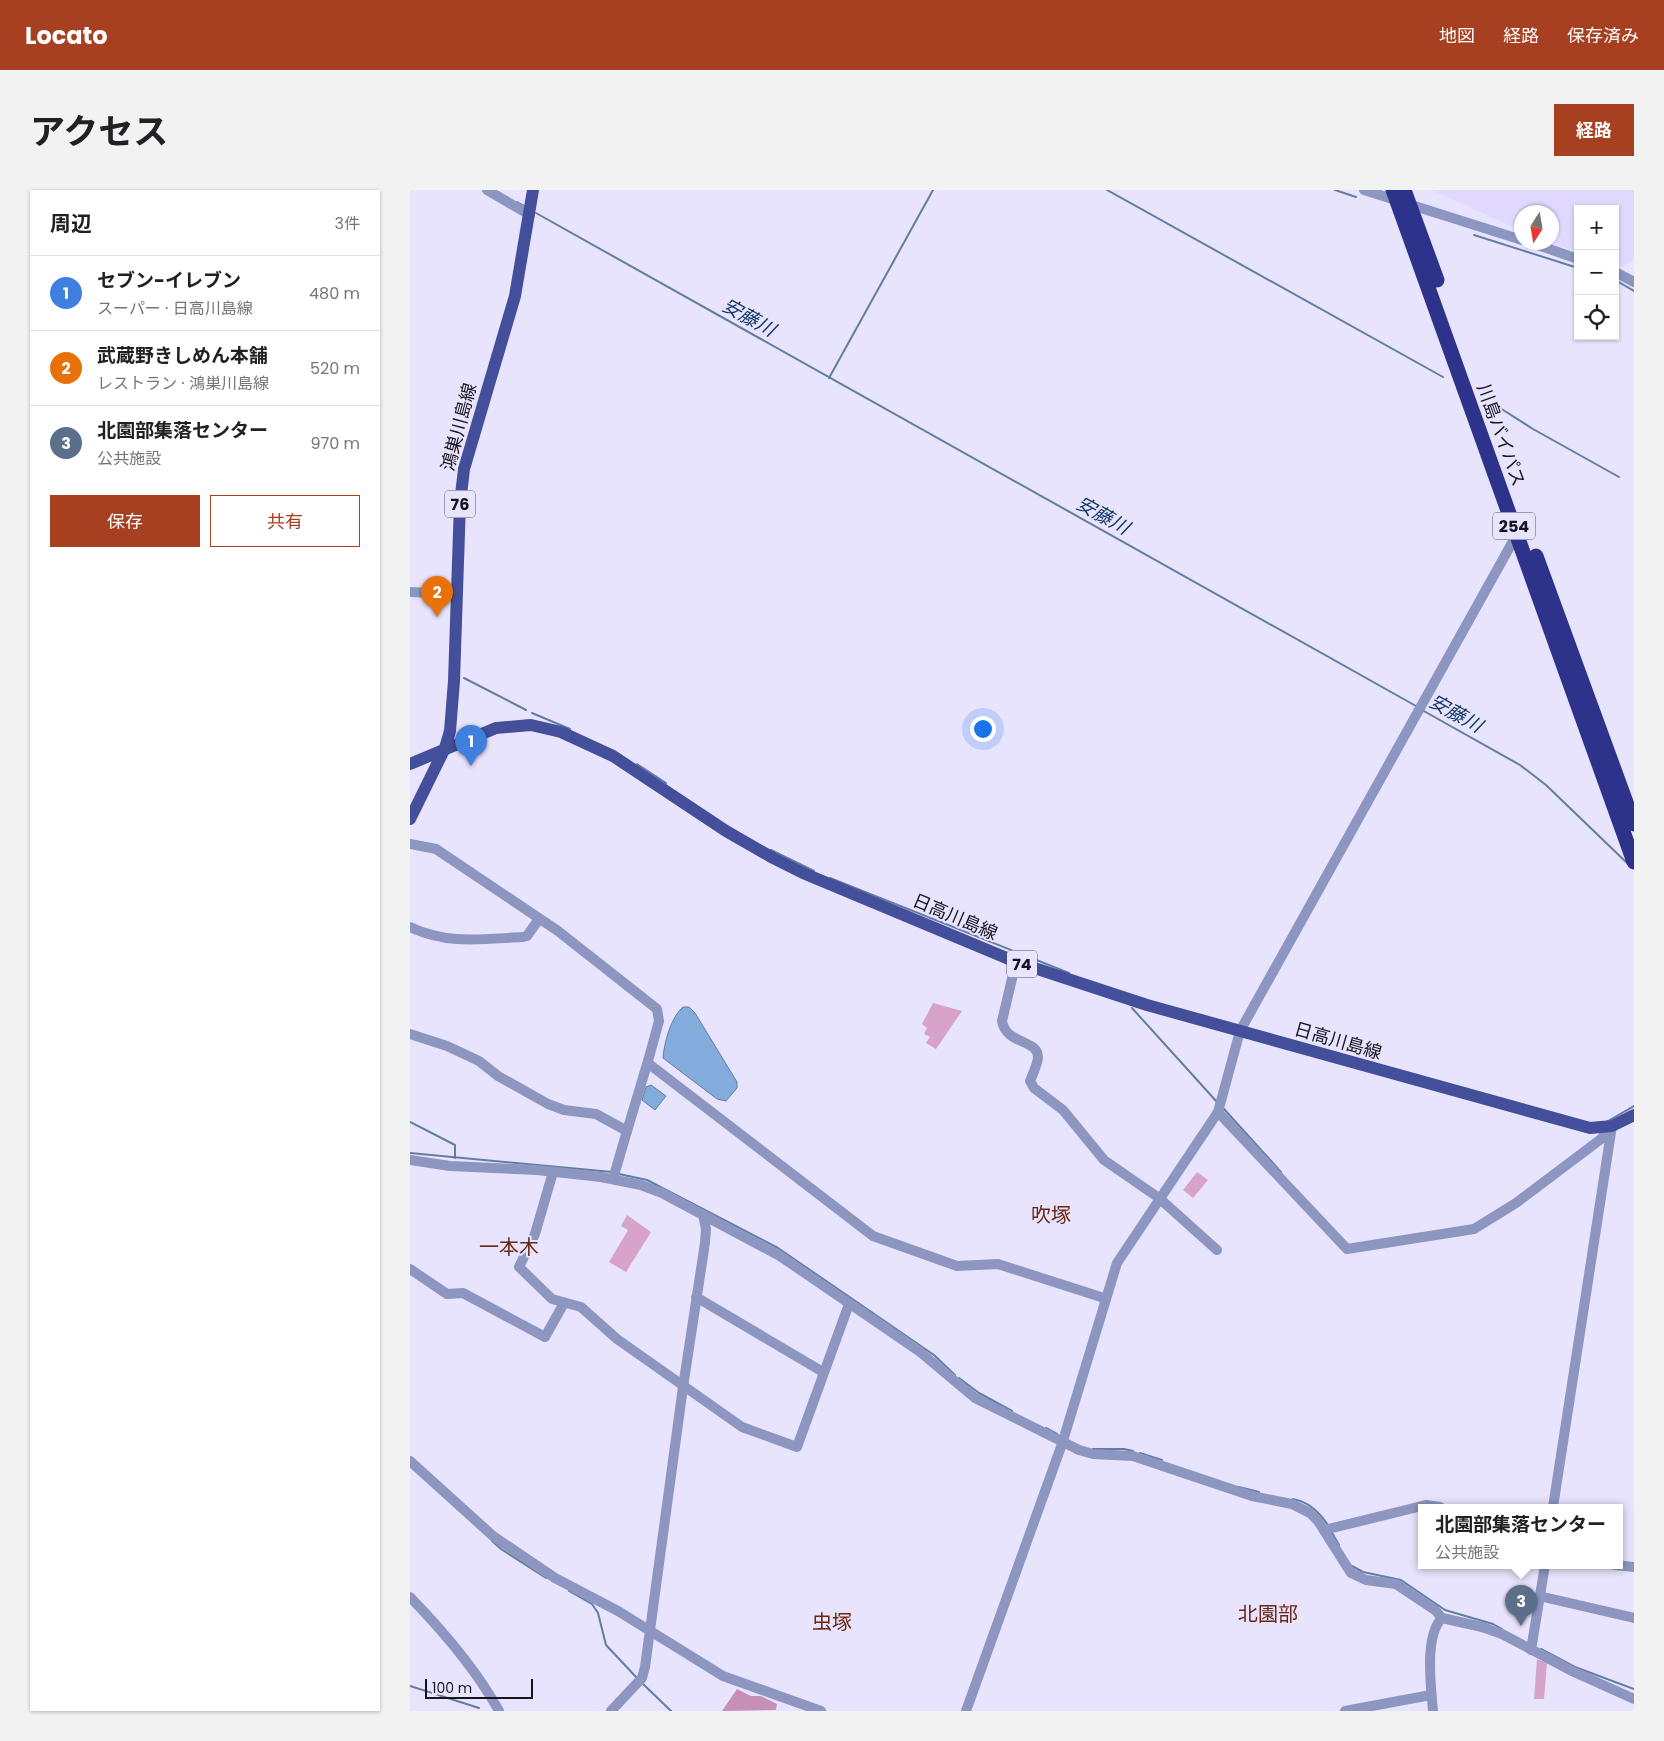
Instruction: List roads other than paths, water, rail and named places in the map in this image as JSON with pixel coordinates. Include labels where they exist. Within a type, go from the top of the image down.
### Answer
[{"type":"highway","name":"川島バイパス","points":[[1401,197],[1517,534],[1634,862]]},
{"type":"highway","name":"川島バイパス","points":[[1401,197],[1634,824]]},
{"type":"main road","name":"鴻巣川島線","points":[[410,819],[445,748],[452,714],[460,503],[464,469],[515,296],[533,190]]},
{"type":"main road","name":"日高川島線","points":[[410,764],[496,728],[531,725],[561,732],[613,756],[726,831],[803,873],[1016,962],[1068,981],[1240,1031],[1590,1128],[1612,1126],[1634,1115]]},
{"type":"street","points":[[487,190],[530,215]]},
{"type":"street","points":[[1364,190],[1401,197],[1514,237]]},
{"type":"street","points":[[1552,250],[1574,258]]},
{"type":"street","points":[[1619,274],[1634,282]]},
{"type":"street","points":[[966,1711],[1062,1444],[1104,1298],[1117,1263],[1218,1112],[1240,1031],[1517,534]]},
{"type":"street","points":[[410,592],[457,594]]},
{"type":"street","points":[[410,844],[436,849],[539,919],[658,1009],[659,1021],[613,1179]]},
{"type":"street","points":[[410,927],[447,940],[523,937],[527,936],[539,919]]},
{"type":"street","points":[[1016,962],[1002,1021],[1004,1031],[1010,1037],[1034,1046],[1037,1052],[1038,1059],[1030,1081],[1034,1088],[1063,1110],[1104,1160],[1159,1198],[1217,1250]]},
{"type":"street","points":[[410,1034],[447,1046],[479,1061],[498,1076],[548,1104],[564,1110],[596,1114],[627,1131]]},
{"type":"street","points":[[648,1061],[873,1236],[957,1266],[998,1264],[1104,1298]]},
{"type":"street","points":[[1218,1112],[1347,1249],[1474,1229],[1516,1203],[1594,1145],[1612,1126]]},
{"type":"street","points":[[1554,1504],[1612,1126]]},
{"type":"street","points":[[410,1160],[613,1179],[656,1190],[780,1256],[919,1351],[975,1398],[1062,1444],[1093,1454],[1133,1456],[1252,1496],[1292,1504],[1310,1513],[1324,1530],[1351,1574],[1366,1580],[1396,1584],[1435,1610],[1442,1618],[1482,1627],[1502,1634],[1574,1672],[1634,1699]]},
{"type":"street","points":[[553,1172],[535,1234],[519,1267],[552,1299],[581,1307],[617,1339],[742,1427],[796,1448],[849,1304]]},
{"type":"street","points":[[611,1711],[642,1678],[706,1229],[703,1214]]},
{"type":"street","points":[[410,1269],[447,1294],[463,1293],[545,1338],[564,1303]]},
{"type":"street","points":[[696,1297],[823,1372]]},
{"type":"street","points":[[410,1461],[488,1531],[554,1578],[650,1631],[723,1676],[821,1711]]},
{"type":"street","points":[[1324,1530],[1418,1507]]},
{"type":"street","points":[[1531,1650],[1544,1569]]},
{"type":"street","points":[[1540,1596],[1634,1618]]},
{"type":"street","points":[[410,1597],[434,1622],[464,1659],[499,1711]]},
{"type":"street","points":[[1433,1711],[1430,1670],[1434,1632],[1436,1625],[1442,1618]]},
{"type":"street","points":[[1345,1711],[1431,1695]]},
{"type":"water","points":[[683,1007],[689,1007],[695,1013],[737,1082],[737,1088],[726,1101],[717,1099],[663,1058],[669,1031],[675,1017]]},
{"type":"water","points":[[651,1085],[666,1096],[655,1110],[642,1100],[646,1087]]},
{"type":"waterway","points":[[829,378],[933,190]]},
{"type":"waterway","points":[[1107,190],[1443,377]]},
{"type":"waterway","points":[[1335,190],[1356,197]]},
{"type":"waterway","name":"安藤川","points":[[517,202],[526,207]]},
{"type":"waterway","name":"安藤川","points":[[536,213],[1416,706]]},
{"type":"waterway","points":[[1474,235],[1574,267]]},
{"type":"waterway","points":[[1619,282],[1634,291]]},
{"type":"waterway","points":[[1500,408],[1533,429],[1619,477]]},
{"type":"waterway","points":[[464,678],[526,710]]},
{"type":"waterway","name":"安藤川","points":[[1422,710],[1520,765],[1546,785],[1627,863]]},
{"type":"waterway","points":[[532,713],[570,729]]},
{"type":"waterway","points":[[637,764],[666,783]]},
{"type":"waterway","points":[[771,850],[814,871]]},
{"type":"waterway","points":[[830,878],[1069,973]]},
{"type":"waterway","points":[[1132,1008],[1217,1102]]},
{"type":"waterway","points":[[1608,1121],[1634,1106]]},
{"type":"waterway","points":[[1224,1109],[1281,1172]]},
{"type":"waterway","points":[[410,1122],[455,1145],[455,1158]]},
{"type":"waterway","points":[[410,1153],[612,1172]]},
{"type":"waterway","points":[[619,1174],[647,1180],[778,1248],[934,1355],[955,1375]]},
{"type":"waterway","points":[[959,1378],[979,1393],[1012,1411]]},
{"type":"waterway","points":[[1046,1428],[1057,1434]]},
{"type":"waterway","points":[[1093,1449],[1124,1449],[1133,1451]]},
{"type":"waterway","points":[[1140,1453],[1162,1460]]},
{"type":"waterway","points":[[1239,1487],[1259,1492]]},
{"type":"waterway","points":[[1293,1499],[1304,1502],[1313,1508],[1328,1525]]},
{"type":"waterway","points":[[1331,1531],[1339,1545]]},
{"type":"waterway","points":[[492,1541],[501,1549],[546,1578]]},
{"type":"waterway","points":[[1352,1566],[1363,1572],[1401,1580],[1445,1610],[1493,1624],[1502,1629]]},
{"type":"waterway","points":[[569,1591],[592,1604],[598,1613],[606,1645],[637,1678]]},
{"type":"waterway","points":[[1541,1649],[1575,1667],[1634,1689]]},
{"type":"waterway","points":[[642,1683],[671,1711]]},
{"type":"waterway","points":[[410,1686],[479,1708]]},
{"type":"place","name":"武蔵野きしめん本舗","points":[[437,617]]},
{"type":"place","name":"セブン-イレブン","points":[[471,766]]},
{"type":"place","name":"北園部集落センター","points":[[1521,1626]]},
{"type":"district","name":"吹塚","points":[[1051,1215]]},
{"type":"district","name":"一本木","points":[[509,1247]]},
{"type":"district","name":"北園部","points":[[1268,1614]]},
{"type":"district","name":"虫塚","points":[[832,1622]]}]
